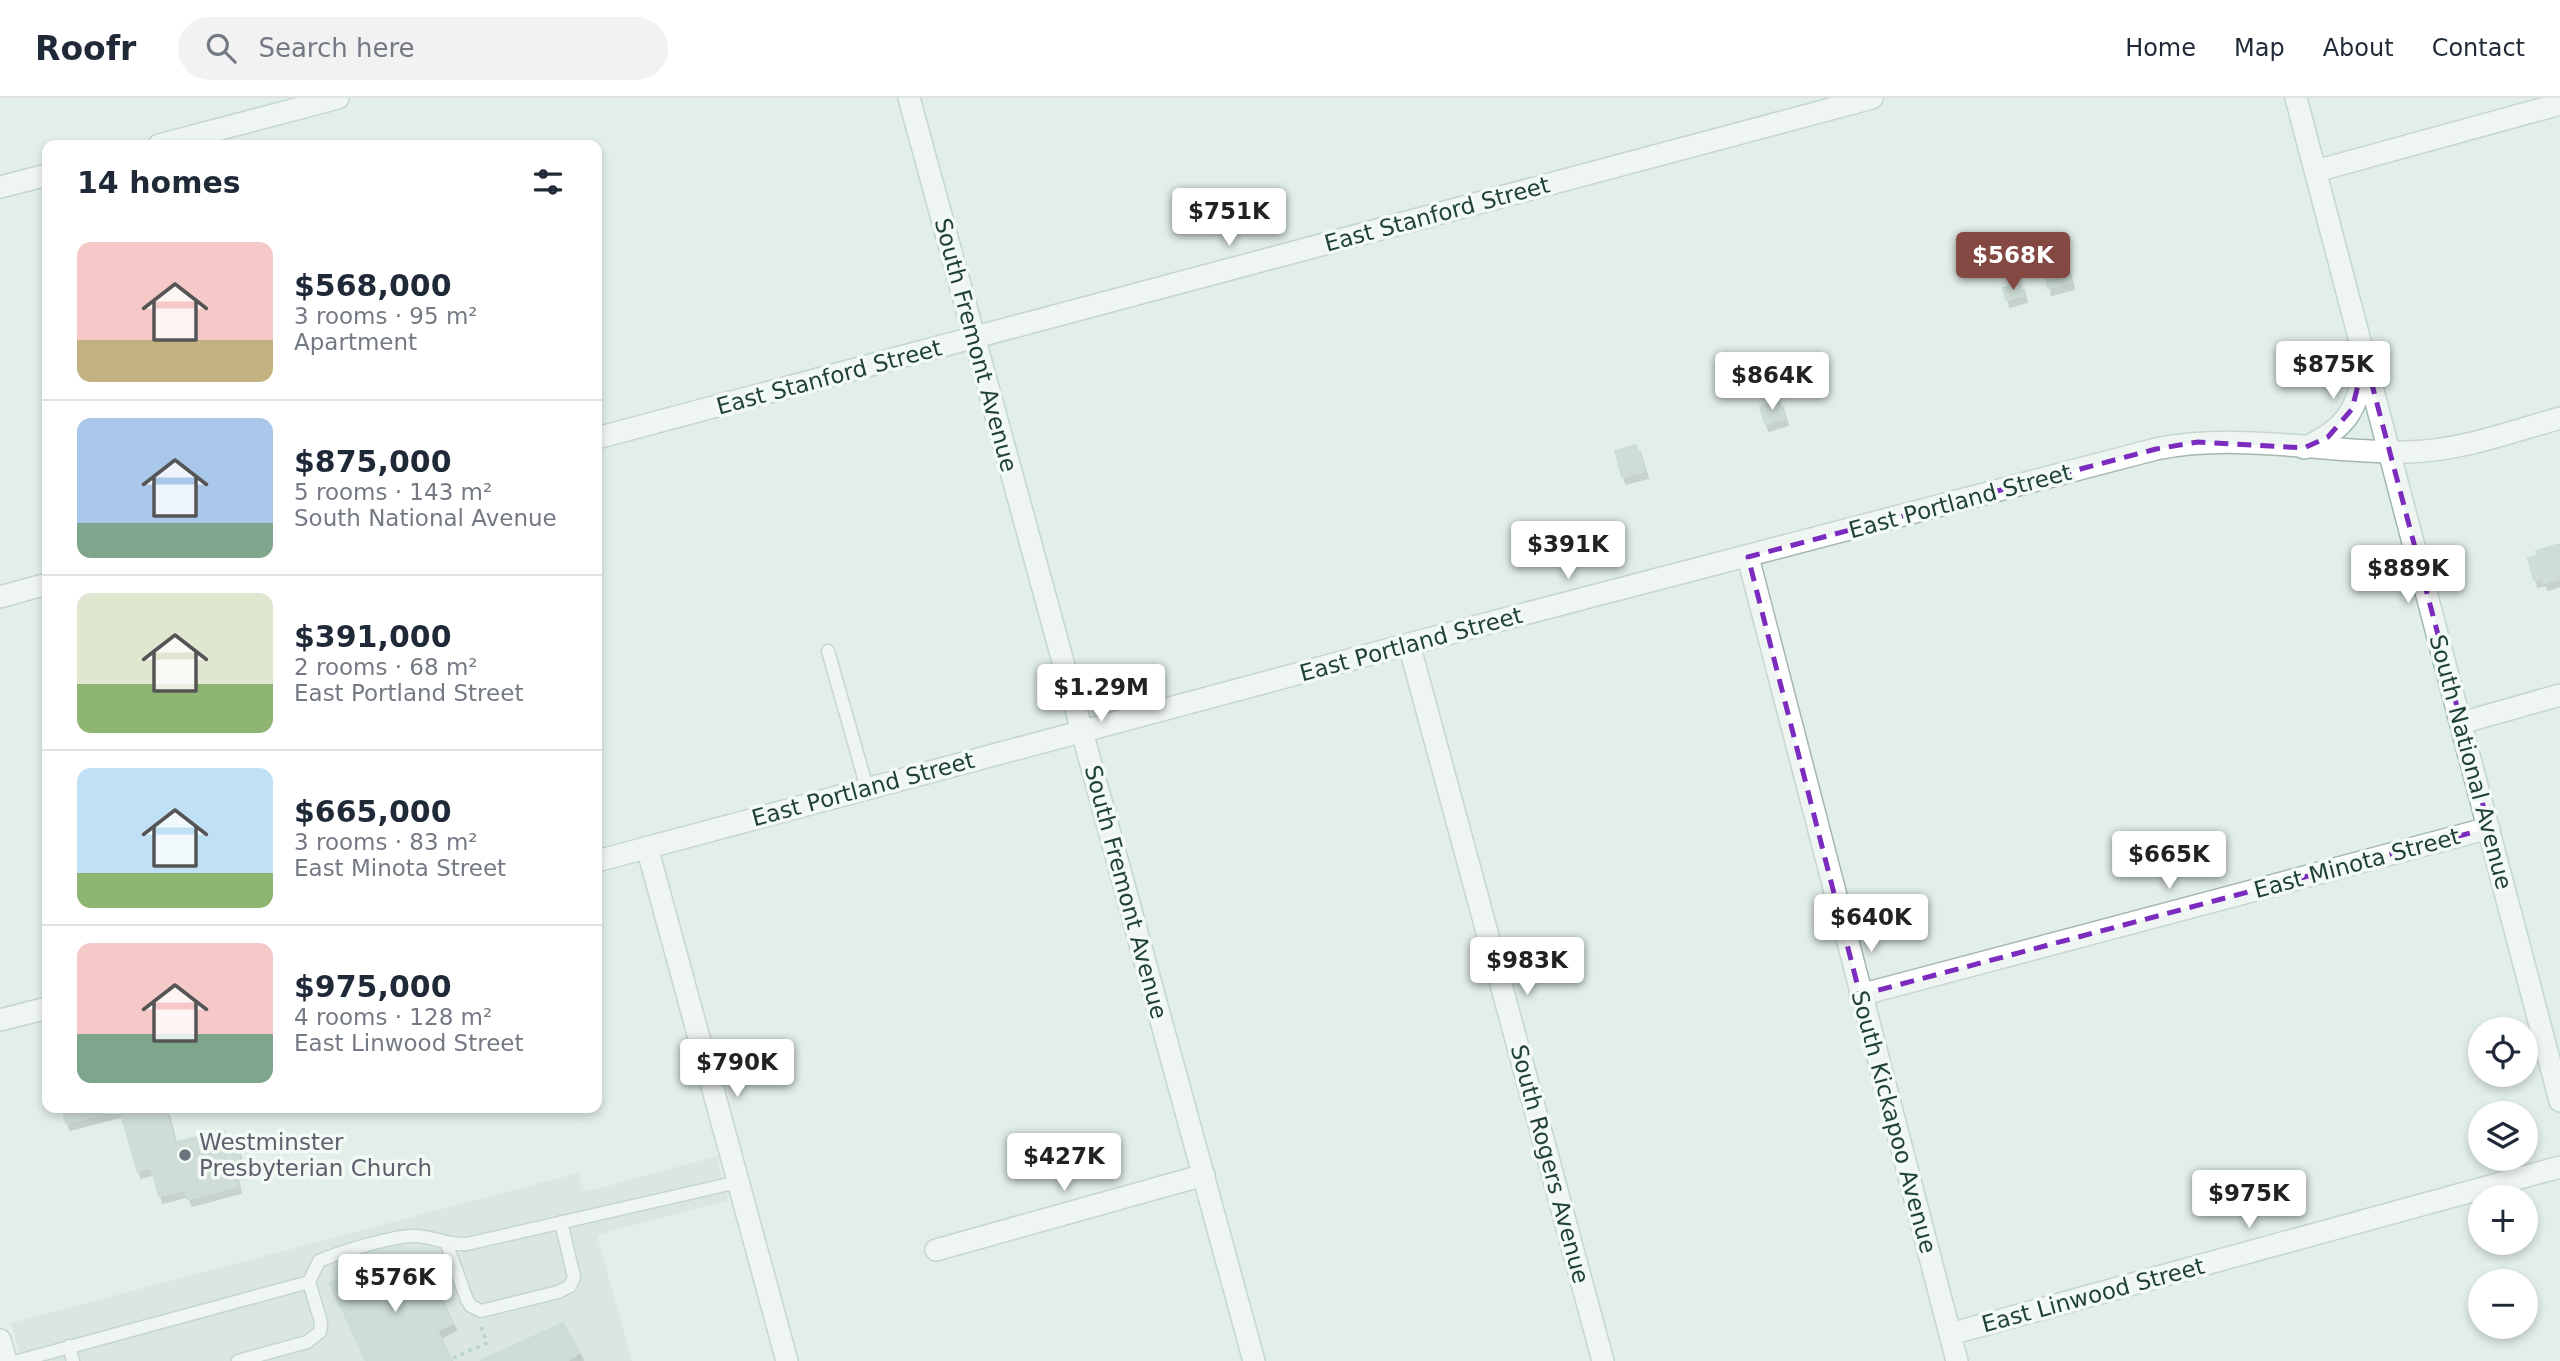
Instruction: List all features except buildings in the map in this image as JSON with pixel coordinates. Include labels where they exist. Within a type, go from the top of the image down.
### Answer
[{"type":"street","points":[[178,140],[338,98]]},
{"type":"street","name":"South Fremont Avenue","points":[[909,98],[1254,1361]]},
{"type":"street","name":"East Stanford Street","points":[[602,437],[1872,98]]},
{"type":"street","name":"South National Avenue","points":[[2296,98],[2560,1101]]},
{"type":"street","points":[[2316,171],[2560,104]]},
{"type":"street","points":[[0,187],[42,176]]},
{"type":"street","points":[[2304,448],[2328,437],[2353,409],[2361,391],[2365,358]]},
{"type":"street","name":"East Portland Street","points":[[602,860],[1409,643],[2177,445],[2240,442],[2304,448],[2389,451],[2442,448],[2560,418]]},
{"type":"street","name":"South Kickapoo Avenue","points":[[1748,557],[1957,1361]]},
{"type":"street","points":[[0,597],[42,585]]},
{"type":"street","name":"South Rogers Avenue","points":[[1409,643],[1604,1361]]},
{"type":"street","points":[[2461,723],[2560,695]]},
{"type":"street","name":"East Minota Street","points":[[1860,995],[2489,828]]},
{"type":"street","points":[[647,847],[787,1361]]},
{"type":"street","points":[[0,1020],[42,1008]]},
{"type":"street","name":"East Linwood Street","points":[[1950,1334],[2560,1167]]},
{"type":"street","points":[[936,1250],[1204,1175]]},
{"type":"street","points":[[0,1340],[6,1361]]},
{"type":"lane","points":[[828,651],[867,788]]},
{"type":"lane","points":[[238,1361],[307,1342],[320,1332],[321,1322],[309,1282],[319,1261],[333,1255],[413,1236],[447,1245],[467,1244],[738,1182]]},
{"type":"lane","points":[[447,1245],[467,1300],[471,1306],[481,1311],[558,1292],[570,1286],[574,1277],[561,1222]]},
{"type":"lane","points":[[18,1361],[309,1282]]},
{"type":"lane","points":[[69,1346],[73,1361]]},
{"type":"highlighted area","points":[[2365,358],[2489,828],[1860,995],[1748,557],[2156,449],[2198,442],[2304,448],[2328,437],[2352,409]]},
{"type":"shaded area","points":[[717,1156],[728,1200],[597,1235],[632,1361],[22,1361],[11,1323],[578,1173],[585,1192]]},
{"type":"place","name":"Westminster Presbyterian Church","points":[[185,1155]]}]
